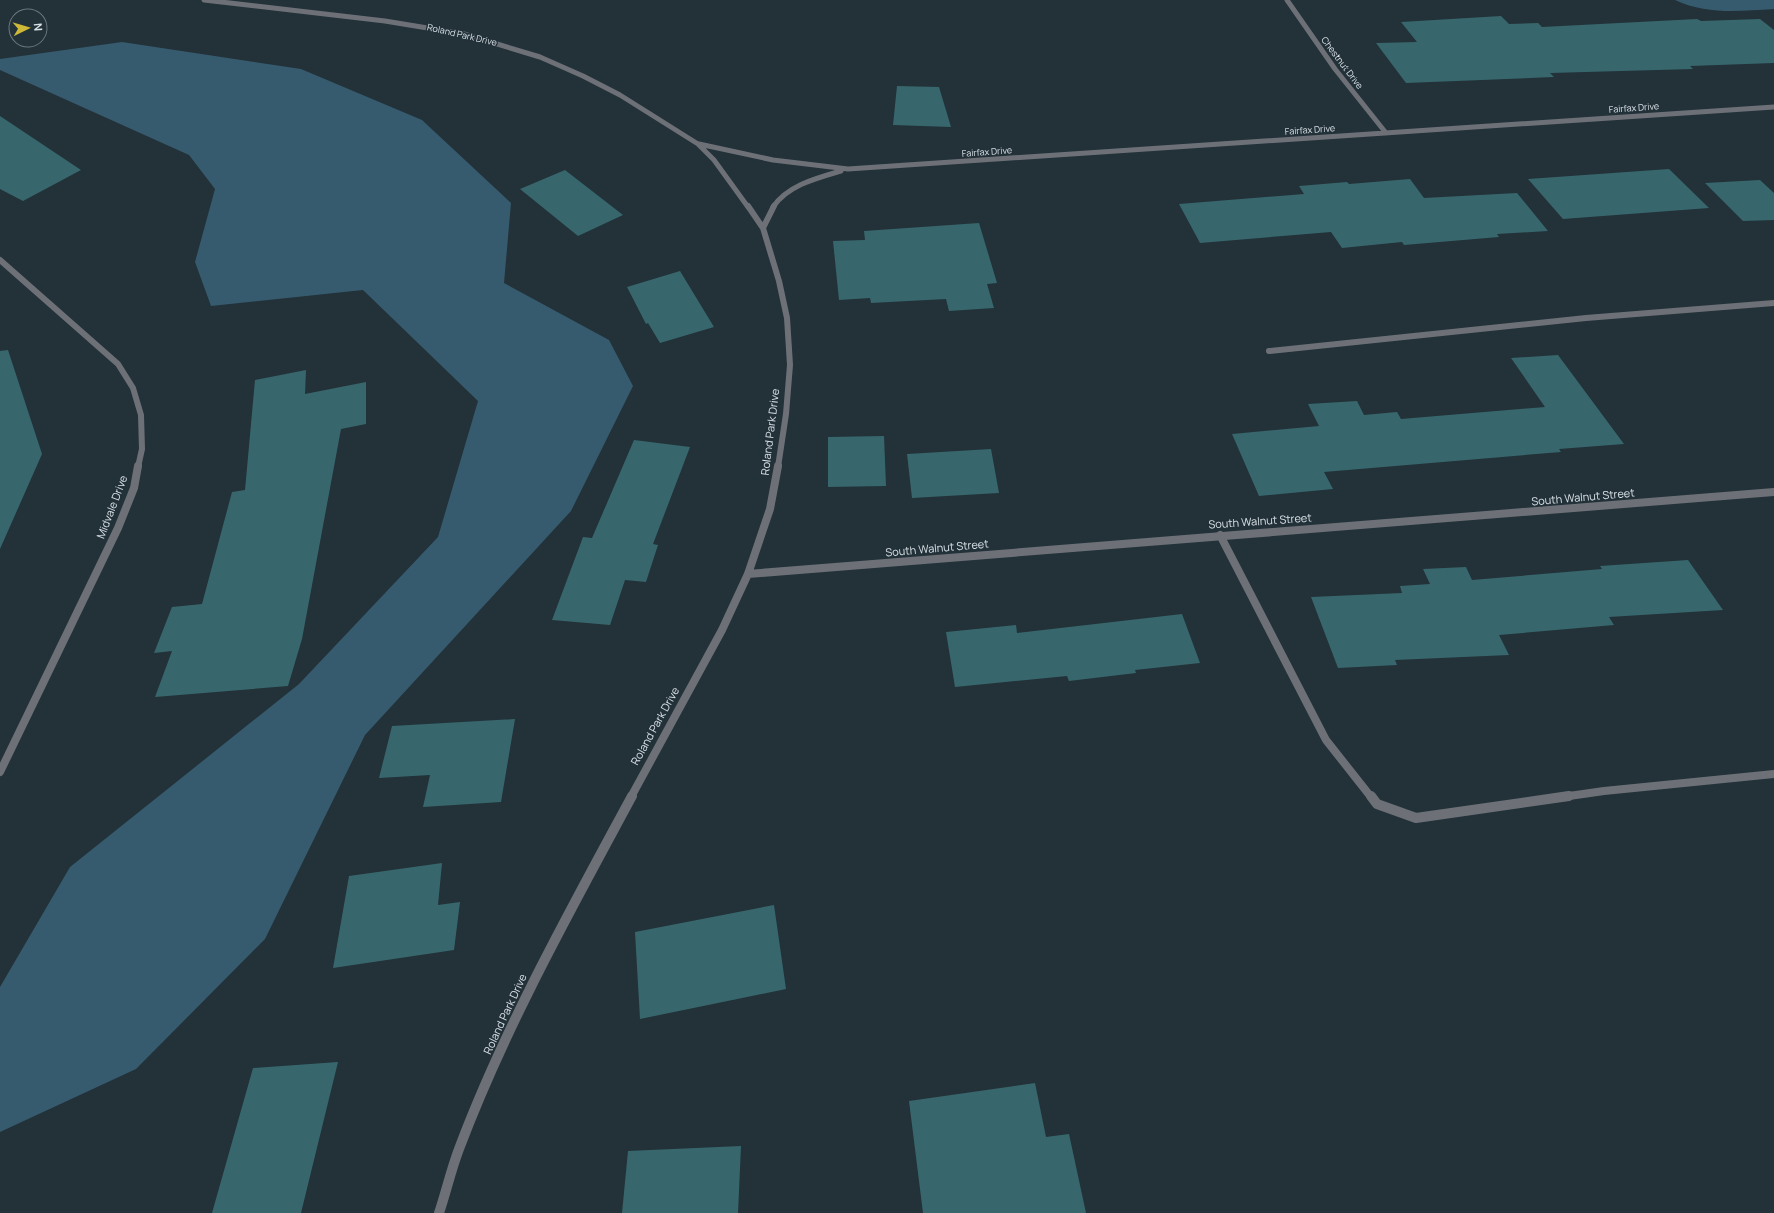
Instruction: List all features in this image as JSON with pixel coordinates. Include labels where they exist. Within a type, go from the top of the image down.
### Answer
[{"type":"street","name":"Roland Park Drive","points":[[204,0],[428,27],[497,43],[540,57],[583,76],[620,95],[698,144],[714,160],[737,190],[763,228],[779,282],[787,318],[790,365],[786,414],[780,458],[770,509],[748,574],[722,630],[562,925],[502,1047],[459,1150],[438,1213]]},
{"type":"street","name":"Chestnut Drive","points":[[1287,0],[1335,69],[1386,133]]},
{"type":"street","name":"Fairfax Drive","points":[[848,169],[1774,106]]},
{"type":"street","name":"Roland Park Drive","points":[[698,144],[729,153],[763,159],[801,165],[848,169]]},
{"type":"street","points":[[763,228],[771,210],[785,195],[799,185],[819,177],[848,169]]},
{"type":"street","name":"Midvale Drive","points":[[0,260],[118,364],[132,388],[141,415],[142,442],[134,488],[118,528],[0,772]]},
{"type":"street","points":[[1269,351],[1586,318],[1774,303]]},
{"type":"street","name":"South Walnut Street","points":[[748,574],[1220,535],[1774,492]]},
{"type":"street","points":[[1220,535],[1326,740],[1377,804],[1416,818],[1604,791],[1774,774]]},
{"type":"shaded area","points":[[1675,0],[1774,0],[1774,9],[1736,11],[1711,10],[1687,5]]},
{"type":"shaded area","points":[[122,42],[301,69],[422,120],[511,203],[504,283],[609,340],[633,386],[571,511],[365,735],[265,939],[136,1069],[0,1132],[0,987],[70,867],[299,684],[438,537],[478,401],[363,290],[211,306],[195,262],[215,189],[189,155],[0,70],[0,59]]},
{"type":"building","points":[[1501,16],[1509,24],[1538,23],[1542,27],[1697,19],[1701,21],[1760,19],[1774,30],[1774,63],[1690,66],[1693,69],[1550,73],[1554,77],[1406,83],[1376,43],[1417,42],[1401,22]]},
{"type":"building","points":[[897,86],[939,87],[951,127],[893,125]]},
{"type":"building","points":[[0,116],[81,170],[23,201],[0,189]]},
{"type":"building","points":[[1669,169],[1709,208],[1563,219],[1528,179]]},
{"type":"building","points":[[565,170],[623,215],[578,236],[520,189]]},
{"type":"building","points":[[1410,179],[1424,198],[1517,193],[1548,231],[1497,234],[1499,237],[1404,245],[1402,242],[1342,248],[1331,232],[1200,243],[1179,204],[1304,194],[1299,186]]},
{"type":"building","points":[[1760,180],[1774,193],[1774,220],[1743,221],[1705,183]]},
{"type":"building","points":[[979,223],[997,283],[987,284],[994,308],[949,311],[946,299],[871,303],[870,298],[839,300],[833,241],[865,240],[864,231]]},
{"type":"building","points":[[680,271],[714,327],[660,343],[648,323],[646,324],[627,287]]},
{"type":"building","points":[[8,350],[42,454],[0,549],[0,351]]},
{"type":"building","points":[[1558,355],[1624,444],[1559,449],[1561,452],[1324,472],[1333,489],[1259,496],[1232,434],[1319,426],[1308,404],[1357,401],[1364,415],[1397,412],[1401,419],[1545,407],[1511,358]]},
{"type":"building","points":[[306,370],[305,394],[366,382],[366,424],[341,429],[302,639],[288,686],[155,697],[172,651],[154,653],[172,607],[202,604],[232,492],[245,490],[255,380]]},
{"type":"building","points":[[884,436],[886,486],[828,487],[828,437]]},
{"type":"building","points":[[634,440],[690,447],[653,544],[658,545],[646,582],[625,580],[610,625],[552,620],[583,537],[592,538]]},
{"type":"building","points":[[991,449],[999,493],[912,498],[907,454]]},
{"type":"building","points":[[1688,560],[1723,610],[1609,617],[1614,625],[1499,635],[1509,655],[1395,660],[1397,665],[1338,668],[1311,597],[1402,593],[1400,586],[1430,584],[1423,569],[1466,567],[1472,580],[1602,569],[1600,566]]},
{"type":"building","points":[[1182,614],[1200,663],[1135,670],[1136,673],[1069,681],[1067,676],[955,687],[946,632],[1016,625],[1017,633]]},
{"type":"building","points":[[515,719],[501,802],[423,807],[430,775],[379,778],[392,726]]},
{"type":"building","points":[[442,863],[438,905],[460,902],[454,950],[333,968],[349,876]]},
{"type":"building","points":[[774,905],[786,989],[640,1019],[635,932]]},
{"type":"building","points":[[338,1062],[301,1213],[212,1213],[253,1068]]},
{"type":"building","points":[[1035,1083],[1046,1137],[1069,1134],[1086,1213],[923,1213],[909,1101]]},
{"type":"building","points":[[741,1146],[738,1213],[622,1213],[628,1151]]}]
